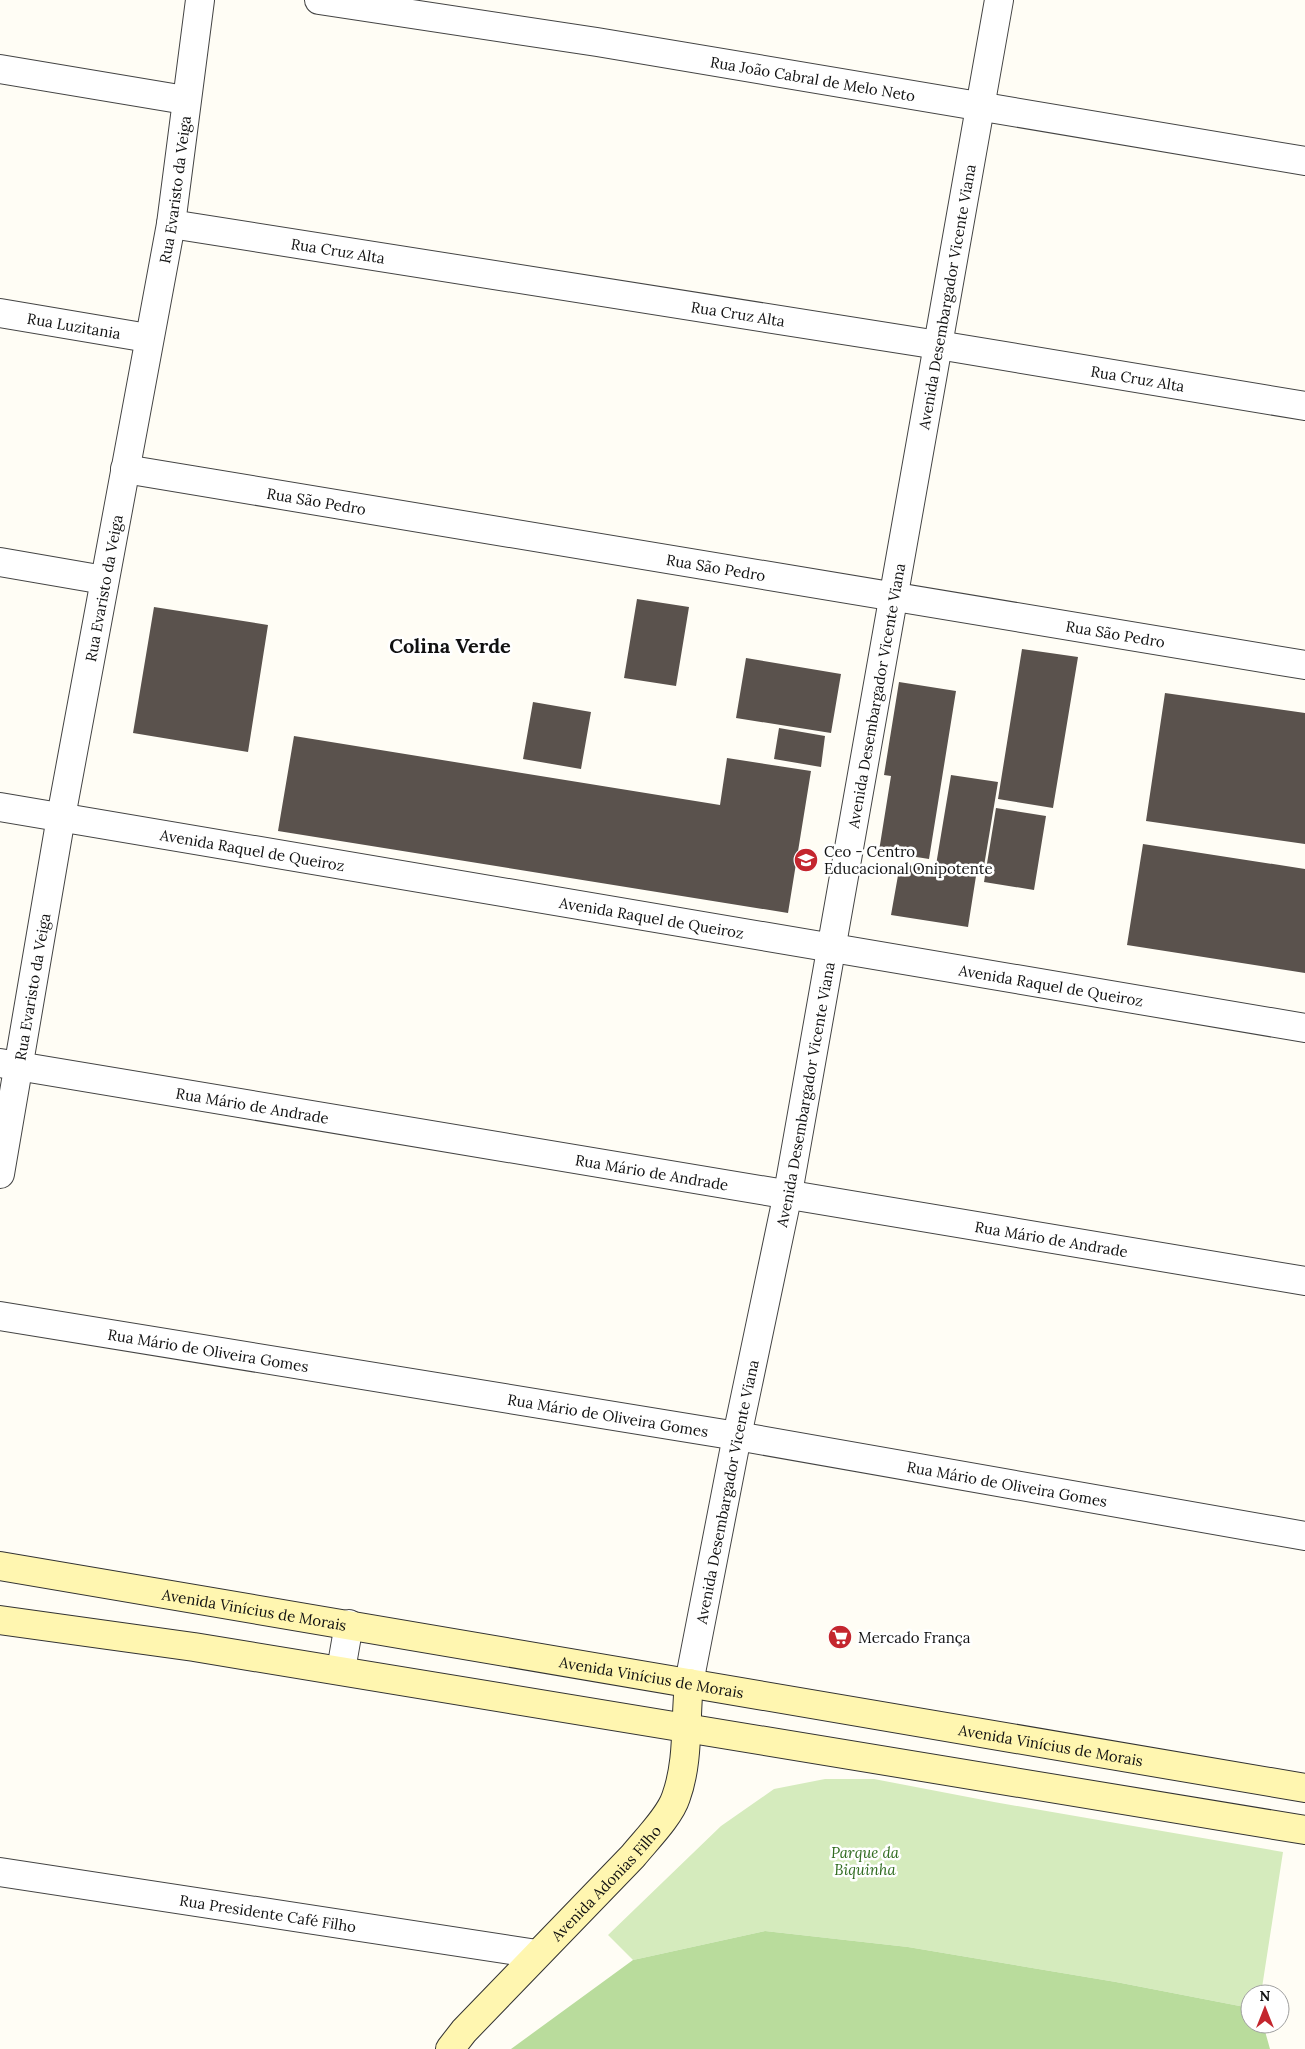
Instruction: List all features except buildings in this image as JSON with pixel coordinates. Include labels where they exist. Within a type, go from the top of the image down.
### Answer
[{"type":"street","name":"Rua Evaristo da Veiga","points":[[0,1174],[10,1065],[61,817],[170,224],[185,100],[200,0]]},
{"type":"street","name":"Rua João Cabral de Melo Neto","points":[[319,0],[598,42],[979,108],[1305,161]]},
{"type":"street","name":"Avenida Desembargador Vicente Viana","points":[[688,1683],[788,1193],[999,0]]},
{"type":"street","points":[[0,69],[185,100]]},
{"type":"street","name":"Rua Cruz Alta","points":[[170,224],[938,344],[1305,406]]},
{"type":"street","name":"Rua Luzitania","points":[[0,313],[148,338]]},
{"type":"street","name":"Rua São Pedro","points":[[125,468],[1305,665]]},
{"type":"street","points":[[0,562],[104,580]]},
{"type":"street","name":"Avenida Raquel de Queiroz","points":[[0,807],[1305,1028]]},
{"type":"street","name":"Rua Mário de Andrade","points":[[10,1065],[788,1193],[1305,1281]]},
{"type":"street","name":"Rua Mário de Oliveira Gomes","points":[[0,1316],[737,1436],[1305,1536]]},
{"type":"street","name":"Avenida Vinícius de Morais","points":[[0,1566],[1305,1788]]},
{"type":"street","points":[[0,1620],[340,1670],[1305,1830]]},
{"type":"street","points":[[340,1670],[349,1624]]},
{"type":"street","name":"Avenida Adonias Filho","points":[[450,2049],[537,1954],[633,1856],[676,1799],[686,1750],[685,1727],[688,1683]]},
{"type":"street","name":"Rua Presidente Café Filho","points":[[0,1872],[537,1954]]},
{"type":"green space","name":"Parque da Biquinha","points":[[825,1779],[874,1779],[994,1802],[1283,1852],[1263,1984],[1240,1984],[1240,2006],[1116,1982],[908,1947],[765,1931],[633,1960],[608,1935],[721,1826],[774,1789]]},
{"type":"green space","points":[[765,1931],[908,1947],[1116,1982],[1240,2006],[1240,2034],[1266,2034],[1270,2049],[511,2049],[633,1960]]},
{"type":"place","name":"Ceo - Centro Educacional Onipotente","points":[[806,860]]},
{"type":"place","name":"Mercado França","points":[[840,1637]]},
{"type":"district","name":"Colina Verde","points":[[450,645]]}]
